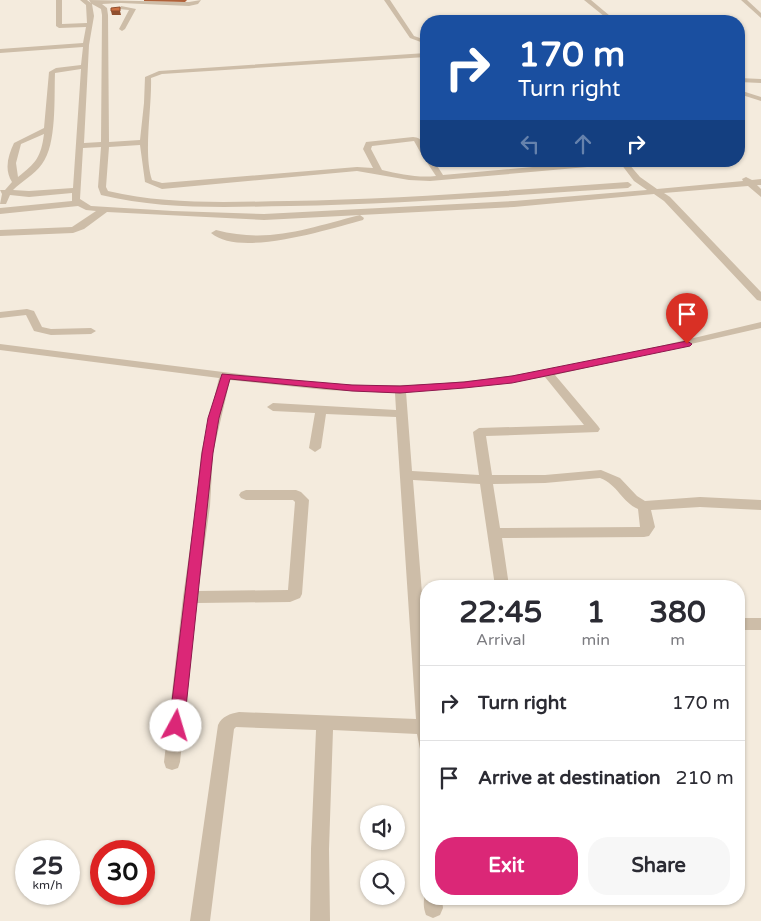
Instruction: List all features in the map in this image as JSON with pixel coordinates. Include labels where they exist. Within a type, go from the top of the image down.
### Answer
[{"type":"street","points":[[59,0],[58,28],[88,25]]},
{"type":"street","points":[[93,4],[122,1],[189,4],[196,3],[198,0]]},
{"type":"street","points":[[387,0],[412,37],[420,40]]},
{"type":"street","points":[[587,0],[606,15]]},
{"type":"street","points":[[744,0],[761,16]]},
{"type":"street","points":[[79,203],[76,200],[76,190],[86,45],[93,4]]},
{"type":"street","points":[[93,4],[133,8],[122,29]]},
{"type":"street","points":[[93,4],[105,60],[105,144],[102,187],[104,193],[130,200],[226,205],[378,203],[761,174]]},
{"type":"street","points":[[0,51],[86,45]]},
{"type":"street","points":[[420,54],[156,72],[148,76],[148,102],[144,142],[147,178],[149,182],[162,186],[356,169],[408,178],[441,178],[566,167]]},
{"type":"street","points":[[1,205],[3,192],[36,168],[44,155],[52,72],[105,60]]},
{"type":"street","points":[[745,80],[761,81]]},
{"type":"street","points":[[745,84],[761,85]]},
{"type":"street","points":[[745,94],[761,99]]},
{"type":"street","points":[[17,182],[10,168],[18,143],[46,130]]},
{"type":"street","points":[[379,172],[367,149],[369,144],[412,139],[416,140],[420,146]]},
{"type":"street","points":[[79,146],[144,142]]},
{"type":"street","points":[[434,167],[441,178]]},
{"type":"street","points":[[628,167],[643,184],[667,199],[761,298]]},
{"type":"street","points":[[742,176],[761,194]]},
{"type":"street","points":[[1,205],[79,203],[89,208],[173,214],[264,217],[514,204],[761,182]]},
{"type":"street","points":[[3,192],[29,194],[76,190]]},
{"type":"street","points":[[1,205],[29,194]]},
{"type":"street","points":[[378,203],[384,212]]},
{"type":"street","points":[[0,233],[73,230],[81,227],[105,209]]},
{"type":"street","points":[[216,232],[223,236],[247,238],[302,234],[384,212]]},
{"type":"street","points":[[0,315],[27,312],[30,313],[38,329],[51,332],[91,331]]},
{"type":"street","points":[[0,347],[320,386],[400,389],[512,380],[687,344],[761,325]]},
{"type":"street","points":[[501,580],[487,480],[478,434],[481,430],[582,431],[594,429],[578,409],[559,391],[548,372]]},
{"type":"street","points":[[172,762],[208,453],[214,418],[226,376]]},
{"type":"street","points":[[400,389],[420,618]]},
{"type":"street","points":[[273,407],[402,414]]},
{"type":"street","points":[[315,448],[321,410]]},
{"type":"street","points":[[406,475],[487,480],[545,479],[601,474],[610,476],[618,482],[636,504],[644,506],[700,502],[761,505]]},
{"type":"street","points":[[190,597],[290,596],[295,594],[302,500],[296,495],[246,495]]},
{"type":"street","points":[[495,533],[644,532],[648,527],[644,506]]},
{"type":"street","points":[[745,624],[761,624]]},
{"type":"street","points":[[200,921],[226,725],[231,721],[239,719],[325,722],[420,732]]},
{"type":"street","points":[[320,921],[320,849],[325,722]]},
{"type":"building","points":[[120,7],[120,11],[111,11],[111,8]]},
{"type":"route","points":[[176,726],[208,453],[214,418],[226,376],[352,388],[400,389],[464,385],[512,380],[687,344]]}]
